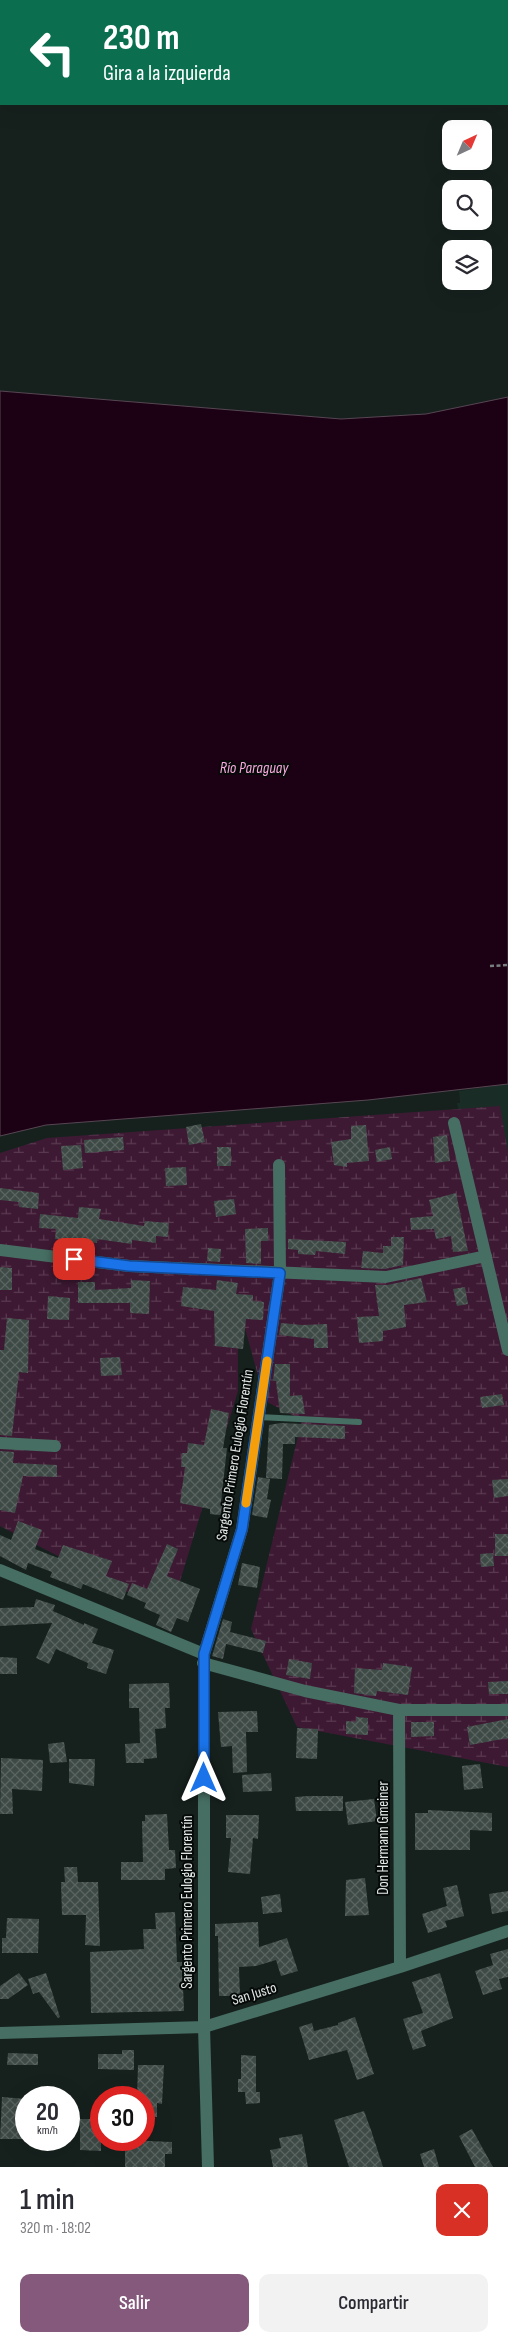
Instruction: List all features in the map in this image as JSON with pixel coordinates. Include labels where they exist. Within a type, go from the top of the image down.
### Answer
[{"type":"street","points":[[454,1123],[508,1350]]},
{"type":"street","name":"Sargento Primero Eulogio Florentín","points":[[208,2167],[204,2027],[203,1659],[242,1529],[280,1273],[279,1165]]},
{"type":"street","points":[[0,1250],[129,1266],[386,1277],[486,1256]]},
{"type":"street","points":[[0,1443],[56,1446]]},
{"type":"street","points":[[0,1570],[203,1659],[305,1691],[398,1710],[508,1710]]},
{"type":"street","name":"Don Hermann Gmeiner","points":[[398,1710],[400,1967]]},
{"type":"street","name":"San Justo","points":[[0,2033],[204,2027],[400,1967],[508,1931]]},
{"type":"lane","points":[[259,1417],[358,1422]]},
{"type":"path","points":[[490,966],[508,965]]},
{"type":"shaded area","points":[[508,1084],[508,1342],[457,1103],[460,1103],[459,1091]]},
{"type":"green space","points":[[500,1106],[508,1153],[508,1767],[297,1727],[251,1629],[302,1420],[265,1401],[238,1303],[238,1391],[170,1614],[0,1526],[0,1153],[47,1138]]},
{"type":"water","name":"Río Paraguay","points":[[0,391],[341,419],[426,414],[508,397],[508,1084],[368,1100],[46,1125],[0,1136]]},
{"type":"building","points":[[201,1124],[205,1142],[189,1145],[186,1127]]},
{"type":"building","points":[[366,1125],[369,1161],[347,1163],[347,1167],[334,1165],[331,1142],[351,1139],[351,1126]]},
{"type":"building","points":[[447,1135],[450,1161],[435,1163],[433,1137]]},
{"type":"building","points":[[123,1137],[124,1150],[85,1153],[84,1140]]},
{"type":"building","points":[[81,1145],[83,1168],[63,1170],[61,1146]]},
{"type":"building","points":[[217,1147],[231,1147],[231,1166],[217,1166]]},
{"type":"building","points":[[390,1147],[392,1159],[377,1162],[375,1150]]},
{"type":"building","points":[[186,1167],[187,1185],[166,1186],[165,1168]]},
{"type":"building","points":[[0,1188],[39,1193],[38,1209],[19,1207],[19,1202],[0,1200]]},
{"type":"building","points":[[456,1193],[468,1251],[453,1252],[451,1236],[436,1239],[434,1229],[411,1230],[410,1218],[433,1216],[429,1200]]},
{"type":"building","points":[[234,1199],[236,1214],[216,1217],[214,1201]]},
{"type":"building","points":[[79,1207],[101,1209],[99,1219],[144,1226],[145,1221],[169,1223],[168,1237],[156,1236],[156,1243],[132,1240],[132,1244],[97,1239],[97,1243],[55,1239],[56,1229],[39,1228],[40,1214],[78,1218]]},
{"type":"building","points":[[268,1228],[268,1241],[261,1241],[261,1264],[246,1263],[245,1229]]},
{"type":"building","points":[[391,1237],[404,1237],[403,1265],[385,1269],[361,1268],[363,1251],[383,1253],[383,1246],[391,1246]]},
{"type":"building","points":[[288,1239],[346,1242],[345,1254],[316,1251],[315,1255],[298,1254],[298,1250],[288,1249]]},
{"type":"building","points":[[208,1248],[221,1249],[220,1262],[207,1261]]},
{"type":"building","points":[[0,1267],[12,1268],[12,1290],[0,1290]]},
{"type":"building","points":[[421,1278],[427,1302],[404,1305],[406,1327],[383,1331],[383,1341],[359,1343],[357,1317],[379,1316],[375,1285],[387,1285]]},
{"type":"building","points":[[131,1280],[150,1281],[149,1314],[130,1313],[130,1303],[78,1303],[78,1282],[95,1282],[95,1290],[131,1288]]},
{"type":"building","points":[[217,1280],[238,1283],[236,1294],[253,1295],[253,1301],[264,1302],[263,1320],[246,1319],[243,1349],[215,1346],[214,1311],[181,1306],[183,1287],[216,1290]]},
{"type":"building","points":[[465,1287],[468,1304],[457,1306],[453,1289]]},
{"type":"building","points":[[48,1296],[70,1298],[69,1320],[47,1319]]},
{"type":"building","points":[[7,1318],[29,1320],[28,1373],[19,1372],[12,1436],[0,1435],[0,1350],[4,1350]]},
{"type":"building","points":[[281,1323],[302,1325],[327,1324],[328,1348],[314,1348],[314,1339],[279,1335]]},
{"type":"building","points":[[120,1357],[122,1375],[101,1376],[100,1358]]},
{"type":"building","points":[[275,1364],[290,1364],[290,1396],[302,1395],[305,1414],[280,1413],[276,1381],[273,1381]]},
{"type":"building","points":[[502,1394],[504,1405],[482,1408],[480,1397]]},
{"type":"building","points":[[211,1409],[229,1413],[223,1448],[227,1448],[221,1502],[230,1503],[228,1516],[210,1514],[210,1509],[180,1503],[185,1467],[181,1467],[182,1453],[187,1453],[188,1443],[204,1445]]},
{"type":"building","points":[[281,1423],[345,1426],[345,1439],[295,1437],[295,1444],[283,1444],[282,1479],[266,1478],[269,1425]]},
{"type":"building","points":[[0,1451],[14,1452],[13,1463],[57,1465],[57,1477],[23,1476],[15,1513],[0,1510]]},
{"type":"building","points":[[258,1477],[270,1479],[267,1499],[271,1500],[267,1518],[252,1515]]},
{"type":"building","points":[[508,1479],[508,1496],[494,1498],[492,1480]]},
{"type":"building","points":[[18,1521],[42,1530],[35,1549],[58,1558],[63,1545],[112,1561],[106,1576],[129,1584],[123,1600],[83,1584],[81,1589],[50,1577],[52,1572],[28,1563],[26,1570],[0,1556],[0,1535],[11,1540]]},
{"type":"building","points":[[495,1534],[508,1534],[508,1556],[495,1556]]},
{"type":"building","points":[[167,1544],[178,1549],[167,1576],[200,1589],[188,1622],[177,1618],[171,1632],[156,1625],[160,1615],[144,1608],[146,1603],[127,1595],[132,1583],[147,1589]]},
{"type":"building","points":[[493,1553],[494,1566],[481,1567],[480,1554]]},
{"type":"building","points":[[242,1563],[260,1567],[257,1588],[238,1585]]},
{"type":"building","points":[[36,1599],[55,1605],[53,1611],[98,1629],[92,1643],[114,1650],[106,1674],[87,1668],[88,1663],[56,1649],[49,1664],[36,1658],[52,1623],[0,1626],[0,1608],[34,1607]]},
{"type":"building","points":[[223,1619],[232,1622],[230,1632],[266,1641],[263,1653],[226,1644],[223,1659],[212,1656]]},
{"type":"building","points":[[0,1657],[17,1658],[17,1674],[0,1674]]},
{"type":"building","points":[[289,1659],[312,1663],[310,1679],[286,1675]]},
{"type":"building","points":[[383,1663],[412,1667],[408,1695],[377,1691],[376,1696],[354,1693],[355,1668],[382,1670]]},
{"type":"building","points":[[508,1681],[508,1694],[489,1694],[488,1682]]},
{"type":"building","points":[[169,1683],[170,1708],[165,1708],[166,1728],[155,1729],[157,1758],[144,1759],[144,1763],[126,1763],[125,1744],[140,1743],[139,1708],[129,1708],[129,1684]]},
{"type":"building","points":[[257,1711],[258,1732],[246,1732],[247,1772],[233,1773],[232,1746],[221,1747],[218,1712]]},
{"type":"building","points":[[356,1717],[368,1718],[368,1735],[346,1734],[346,1721],[356,1722]]},
{"type":"building","points":[[508,1719],[508,1738],[470,1745],[467,1727]]},
{"type":"building","points":[[411,1722],[434,1722],[434,1736],[411,1737]]},
{"type":"building","points":[[297,1728],[318,1729],[317,1759],[296,1758]]},
{"type":"building","points":[[64,1742],[67,1762],[50,1763],[48,1744]]},
{"type":"building","points":[[1,1758],[43,1760],[42,1791],[12,1789],[13,1814],[0,1814]]},
{"type":"building","points":[[69,1759],[95,1759],[94,1786],[69,1783]]},
{"type":"building","points":[[480,1764],[483,1788],[464,1790],[462,1766]]},
{"type":"building","points":[[271,1773],[272,1791],[243,1792],[242,1775]]},
{"type":"building","points":[[343,1796],[343,1811],[296,1811],[295,1797]]},
{"type":"building","points":[[374,1799],[377,1821],[348,1825],[345,1802]]},
{"type":"building","points":[[428,1810],[492,1813],[492,1831],[470,1830],[470,1850],[415,1850],[415,1813],[428,1813]]},
{"type":"building","points":[[167,1814],[169,1850],[175,1850],[176,1868],[165,1869],[165,1880],[121,1880],[121,1862],[143,1862],[142,1821],[145,1821],[145,1815]]},
{"type":"building","points":[[226,1815],[259,1815],[258,1839],[253,1838],[250,1874],[228,1872],[231,1838],[226,1838]]},
{"type":"building","points":[[64,1867],[77,1867],[78,1882],[98,1882],[100,1946],[85,1945],[86,1915],[62,1915],[61,1882],[65,1882]]},
{"type":"building","points":[[365,1878],[369,1915],[345,1916],[346,1880]]},
{"type":"building","points":[[457,1885],[464,1916],[445,1921],[447,1927],[428,1933],[422,1914],[447,1906],[443,1888]]},
{"type":"building","points":[[508,1891],[508,1911],[492,1914],[489,1894]]},
{"type":"building","points":[[280,1894],[282,1912],[263,1914],[261,1897]]},
{"type":"building","points":[[175,1912],[177,1962],[182,1962],[184,2011],[91,2013],[90,1952],[144,1949],[143,1929],[156,1929],[155,1913]]},
{"type":"building","points":[[7,1918],[39,1919],[38,1953],[2,1953],[2,1938],[6,1938]]},
{"type":"building","points":[[258,1922],[259,1947],[287,1938],[298,1971],[281,1976],[276,1960],[256,1966],[239,1967],[240,1996],[219,1996],[218,1936],[215,1936],[215,1924]]},
{"type":"building","points":[[508,1949],[508,1977],[499,1979],[502,1989],[483,1995],[475,1971],[493,1965],[490,1954]]},
{"type":"building","points":[[19,1973],[28,1985],[8,1999],[0,1999],[0,1986]]},
{"type":"building","points":[[46,1973],[60,2017],[58,2018],[39,1992],[33,1994],[28,1979]]},
{"type":"building","points":[[440,1973],[453,2018],[421,2031],[426,2046],[413,2050],[403,2019],[423,2013],[412,1982]]},
{"type":"building","points":[[355,2017],[374,2074],[357,2080],[347,2050],[309,2060],[299,2027],[312,2023],[314,2031],[338,2025],[338,2023]]},
{"type":"building","points":[[122,2050],[134,2050],[134,2070],[98,2069],[98,2054],[122,2054]]},
{"type":"building","points":[[8,2053],[38,2054],[38,2065],[7,2065]]},
{"type":"building","points":[[241,2055],[256,2056],[256,2092],[260,2092],[260,2103],[246,2104],[245,2092],[238,2092],[238,2079],[241,2079]]},
{"type":"building","points":[[138,2065],[164,2065],[162,2104],[157,2103],[157,2117],[155,2117],[155,2086],[137,2086]]},
{"type":"building","points":[[2,2097],[15,2098],[15,2139],[0,2139]]},
{"type":"building","points":[[364,2111],[383,2167],[349,2167],[334,2120]]},
{"type":"building","points":[[80,2119],[90,2119],[90,2150],[80,2150]]},
{"type":"building","points":[[472,2129],[493,2167],[475,2167],[459,2136]]},
{"type":"building","points":[[302,2134],[308,2167],[273,2167],[270,2150],[281,2148],[279,2138]]},
{"type":"building","points":[[155,2141],[172,2142],[172,2154],[165,2154],[165,2167],[125,2167],[125,2151],[155,2151]]},
{"type":"building","points":[[434,2149],[439,2167],[424,2167],[420,2154]]},
{"type":"slow traffic","points":[[246,1503],[267,1361]]},
{"type":"route","points":[[74,1259],[129,1266],[280,1273],[242,1529],[204,1654],[204,1778]]}]
